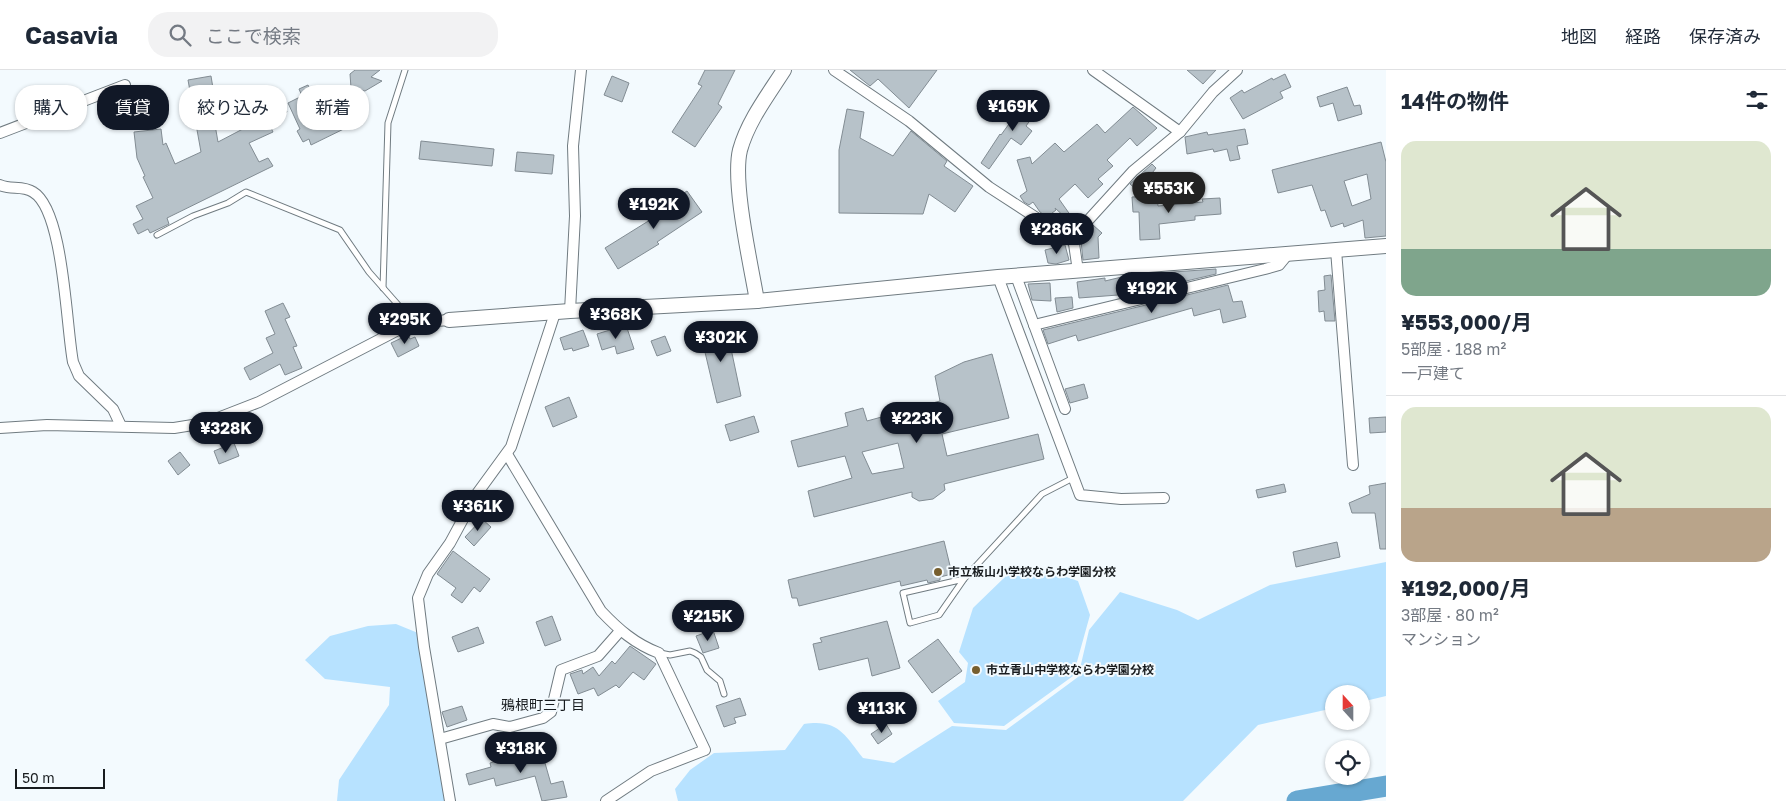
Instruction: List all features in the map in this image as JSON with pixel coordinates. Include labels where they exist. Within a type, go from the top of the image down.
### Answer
[{"type":"street","points":[[570,310],[576,216],[573,146],[581,70]]},
{"type":"street","points":[[757,301],[740,188],[740,152],[748,129],[784,70]]},
{"type":"street","points":[[834,70],[909,121],[989,187],[1072,241]]},
{"type":"street","points":[[1093,70],[1180,132]]},
{"type":"street","points":[[1078,271],[1072,241],[1073,237],[1133,170],[1180,132],[1214,92],[1237,70]]},
{"type":"street","points":[[0,133],[97,96]]},
{"type":"street","points":[[0,185],[27,188],[35,192],[47,208],[59,253],[73,362],[80,376],[112,409],[121,426]]},
{"type":"street","points":[[0,428],[48,425],[174,428],[205,423],[258,402],[400,329],[415,324],[555,313],[570,310],[757,301],[998,277],[1386,246]]},
{"type":"street","points":[[1336,250],[1353,465]]},
{"type":"street","points":[[1034,325],[1265,269],[1279,265],[1288,254]]},
{"type":"street","points":[[1016,276],[1065,409]]},
{"type":"street","points":[[998,277],[1075,477],[1080,495],[1121,499],[1164,498]]},
{"type":"street","points":[[450,801],[424,647],[418,598],[428,574],[450,543],[476,494],[507,454],[542,360],[555,313]]},
{"type":"street","points":[[507,454],[601,611],[620,631],[646,648],[659,653],[704,750],[651,772],[606,801]]},
{"type":"street","points":[[440,739],[493,724],[510,727],[543,718],[551,712],[560,670],[598,656],[620,631]]},
{"type":"lane","points":[[383,289],[388,123],[405,70]]},
{"type":"lane","points":[[157,235],[193,216],[228,203],[246,192],[340,230],[383,289],[415,324]]},
{"type":"lane","points":[[964,578],[903,593],[910,623],[939,615],[964,578],[1042,494],[1075,477]]},
{"type":"lane","points":[[659,653],[670,655],[690,650],[695,653],[701,657],[707,670],[720,681],[724,694]]},
{"type":"shaded area","points":[[1386,562],[1386,696],[1370,700],[1370,685],[1325,685],[1325,710],[1258,725],[1183,801],[678,801],[675,789],[690,770],[714,753],[785,750],[804,724],[816,723],[833,726],[845,735],[863,758],[894,763],[952,726],[1006,730],[1078,677],[1089,630],[1120,592],[1177,610],[1198,620],[1270,585]]},
{"type":"shaded area","points":[[1037,567],[1078,581],[1090,615],[1073,676],[1004,726],[954,723],[938,701],[965,682],[968,663],[959,652],[973,608],[1007,575]]},
{"type":"shaded area","points":[[396,624],[418,633],[445,801],[337,801],[339,780],[389,705],[390,687],[325,679],[305,660],[330,636],[368,626]]},
{"type":"building","points":[[355,70],[380,70],[371,77],[382,81],[369,89],[369,85],[351,85],[350,74]]},
{"type":"building","points":[[705,70],[735,70],[718,104],[722,107],[695,147],[672,132],[702,86],[698,84]]},
{"type":"building","points":[[850,70],[937,70],[909,108],[878,79],[870,86]]},
{"type":"building","points":[[1187,70],[1216,70],[1203,84]]},
{"type":"building","points":[[1285,74],[1291,87],[1280,92],[1283,98],[1243,119],[1230,98],[1242,90],[1244,93],[1272,78],[1273,80]]},
{"type":"building","points":[[211,76],[212,85],[189,85],[188,80]]},
{"type":"building","points":[[612,76],[629,83],[622,102],[604,95]]},
{"type":"building","points":[[1347,87],[1354,106],[1360,105],[1362,114],[1338,121],[1333,103],[1320,107],[1317,97]]},
{"type":"building","points":[[297,98],[297,122],[288,103]]},
{"type":"building","points":[[1027,99],[1039,108],[1026,126],[1032,131],[1021,145],[1011,138],[989,169],[981,163]]},
{"type":"building","points":[[1133,107],[1157,128],[1137,146],[1130,138],[1107,160],[1113,166],[1098,179],[1103,184],[1088,198],[1075,184],[1059,199],[1071,216],[1067,219],[1055,208],[1056,210],[1047,217],[1040,212],[1033,202],[1029,205],[1024,202],[1020,196],[1027,191],[1017,160],[1030,157],[1032,164],[1055,143],[1064,152],[1097,124],[1105,133]]},
{"type":"building","points":[[847,109],[864,112],[860,138],[893,156],[911,131],[947,161],[944,166],[973,186],[955,212],[929,194],[923,214],[839,213],[839,150]]},
{"type":"building","points":[[1245,129],[1248,144],[1237,146],[1240,159],[1230,161],[1227,149],[1214,152],[1213,149],[1187,154],[1185,137],[1207,132],[1208,135]]},
{"type":"building","points":[[161,130],[163,145],[166,143],[175,164],[201,152],[197,130],[216,130],[218,142],[241,130],[272,130],[273,132],[249,143],[259,162],[268,158],[273,166],[167,218],[169,224],[150,233],[148,229],[138,234],[133,224],[143,219],[136,206],[153,198],[137,158],[134,132]]},
{"type":"building","points":[[342,130],[311,145],[309,139],[303,142],[297,131]]},
{"type":"building","points":[[421,141],[494,149],[492,166],[419,159]]},
{"type":"building","points":[[1381,142],[1386,162],[1386,236],[1365,238],[1363,220],[1344,227],[1343,223],[1331,227],[1325,210],[1321,211],[1312,185],[1278,193],[1272,170]],"holes":[[[1367,174],[1371,199],[1352,206],[1344,181]]]},
{"type":"building","points":[[517,152],[554,155],[552,174],[515,171]]},
{"type":"building","points":[[1152,164],[1156,168],[1149,177],[1152,180],[1139,192],[1130,184]]},
{"type":"building","points":[[687,191],[702,212],[657,242],[659,244],[618,269],[605,248],[650,220],[648,217]]},
{"type":"building","points":[[1157,196],[1158,206],[1203,202],[1202,199],[1220,198],[1221,214],[1195,216],[1195,220],[1159,224],[1160,239],[1140,240],[1139,212],[1133,212],[1132,197]]},
{"type":"building","points":[[1093,225],[1102,233],[1098,237],[1099,258],[1083,260],[1081,241],[1089,239],[1084,235]]},
{"type":"building","points":[[1065,245],[1069,260],[1056,264],[1048,263],[1045,250]]},
{"type":"building","points":[[1216,269],[1216,274],[1131,294],[1079,298],[1077,282],[1105,278],[1105,281],[1130,275]]},
{"type":"building","points":[[1331,275],[1335,321],[1325,321],[1324,311],[1319,312],[1318,291],[1325,290],[1324,276]]},
{"type":"building","points":[[1050,283],[1051,301],[1032,300],[1028,284]]},
{"type":"building","points":[[1228,285],[1233,302],[1242,301],[1246,317],[1223,323],[1220,309],[1194,316],[1192,308],[1078,341],[1076,335],[1048,344],[1043,330]]},
{"type":"building","points":[[1072,297],[1073,308],[1057,312],[1055,298]]},
{"type":"building","points":[[283,303],[290,317],[285,319],[297,346],[293,347],[302,368],[285,375],[280,364],[250,380],[244,368],[273,353],[266,338],[275,334],[265,311]]},
{"type":"building","points":[[626,325],[634,349],[617,354],[615,346],[602,350],[597,334]]},
{"type":"building","points":[[726,325],[741,396],[717,403],[700,331]]},
{"type":"building","points":[[583,330],[589,346],[573,351],[572,348],[564,350],[560,338]]},
{"type":"building","points":[[408,335],[410,339],[415,337],[419,346],[398,357],[391,343]]},
{"type":"building","points":[[665,336],[671,351],[657,356],[651,341]]},
{"type":"building","points":[[992,354],[1009,418],[942,434],[947,456],[1038,434],[1044,459],[944,484],[945,490],[933,499],[919,501],[912,497],[912,492],[814,517],[808,491],[852,478],[845,456],[798,467],[791,441],[848,426],[845,413],[863,408],[867,421],[940,401],[935,376],[964,362]],"holes":[[[898,443],[904,468],[872,474],[862,452]]]},
{"type":"building","points":[[1084,384],[1088,398],[1070,403],[1065,389]]},
{"type":"building","points":[[569,397],[577,417],[553,427],[545,407]]},
{"type":"building","points":[[754,416],[759,432],[730,441],[725,425]]},
{"type":"building","points":[[1386,417],[1386,432],[1370,433],[1369,418]]},
{"type":"building","points":[[234,443],[239,456],[219,464],[214,451]]},
{"type":"building","points":[[180,452],[190,465],[178,475],[168,461]]},
{"type":"building","points":[[1386,483],[1386,549],[1380,549],[1375,513],[1352,513],[1349,503],[1370,494],[1369,486]]},
{"type":"building","points":[[1284,484],[1286,492],[1258,498],[1256,490]]},
{"type":"building","points":[[482,519],[491,527],[474,546],[465,537]]},
{"type":"building","points":[[944,541],[952,574],[940,577],[940,580],[928,583],[927,580],[901,586],[900,581],[799,606],[797,598],[792,598],[788,580]]},
{"type":"building","points":[[1337,542],[1340,557],[1296,567],[1293,552]]},
{"type":"building","points":[[453,551],[490,579],[480,592],[474,587],[462,603],[451,595],[456,588],[437,574]]},
{"type":"building","points":[[552,616],[561,640],[545,646],[536,622]]},
{"type":"building","points":[[887,621],[900,668],[872,676],[868,658],[819,670],[813,644],[822,642],[820,638]]},
{"type":"building","points":[[478,627],[484,643],[458,652],[452,637]]},
{"type":"building","points":[[713,630],[719,648],[703,653],[696,636]]},
{"type":"building","points":[[938,639],[962,671],[932,693],[908,661]]},
{"type":"building","points":[[630,646],[656,664],[644,680],[633,672],[619,688],[616,685],[598,696],[594,688],[578,694],[570,674],[582,670],[583,674],[593,667],[599,676],[612,661],[615,664]]},
{"type":"building","points":[[740,698],[746,715],[734,718],[736,723],[724,727],[716,706]]},
{"type":"building","points":[[462,706],[467,720],[447,727],[442,712]]},
{"type":"building","points":[[886,724],[892,734],[878,744],[871,734]]},
{"type":"building","points":[[541,749],[551,784],[563,781],[567,797],[542,801],[535,776],[496,786],[494,778],[469,785],[466,774],[491,767],[490,763]]},
{"type":"waterway","points":[[1297,801],[1386,786]]},
{"type":"place","name":"市立板山小学校ならわ学園分校","points":[[938,572]]},
{"type":"place","name":"市立青山中学校ならわ学園分校","points":[[976,670]]},
{"type":"district","name":"鴉根町三丁目","points":[[543,705]]}]
